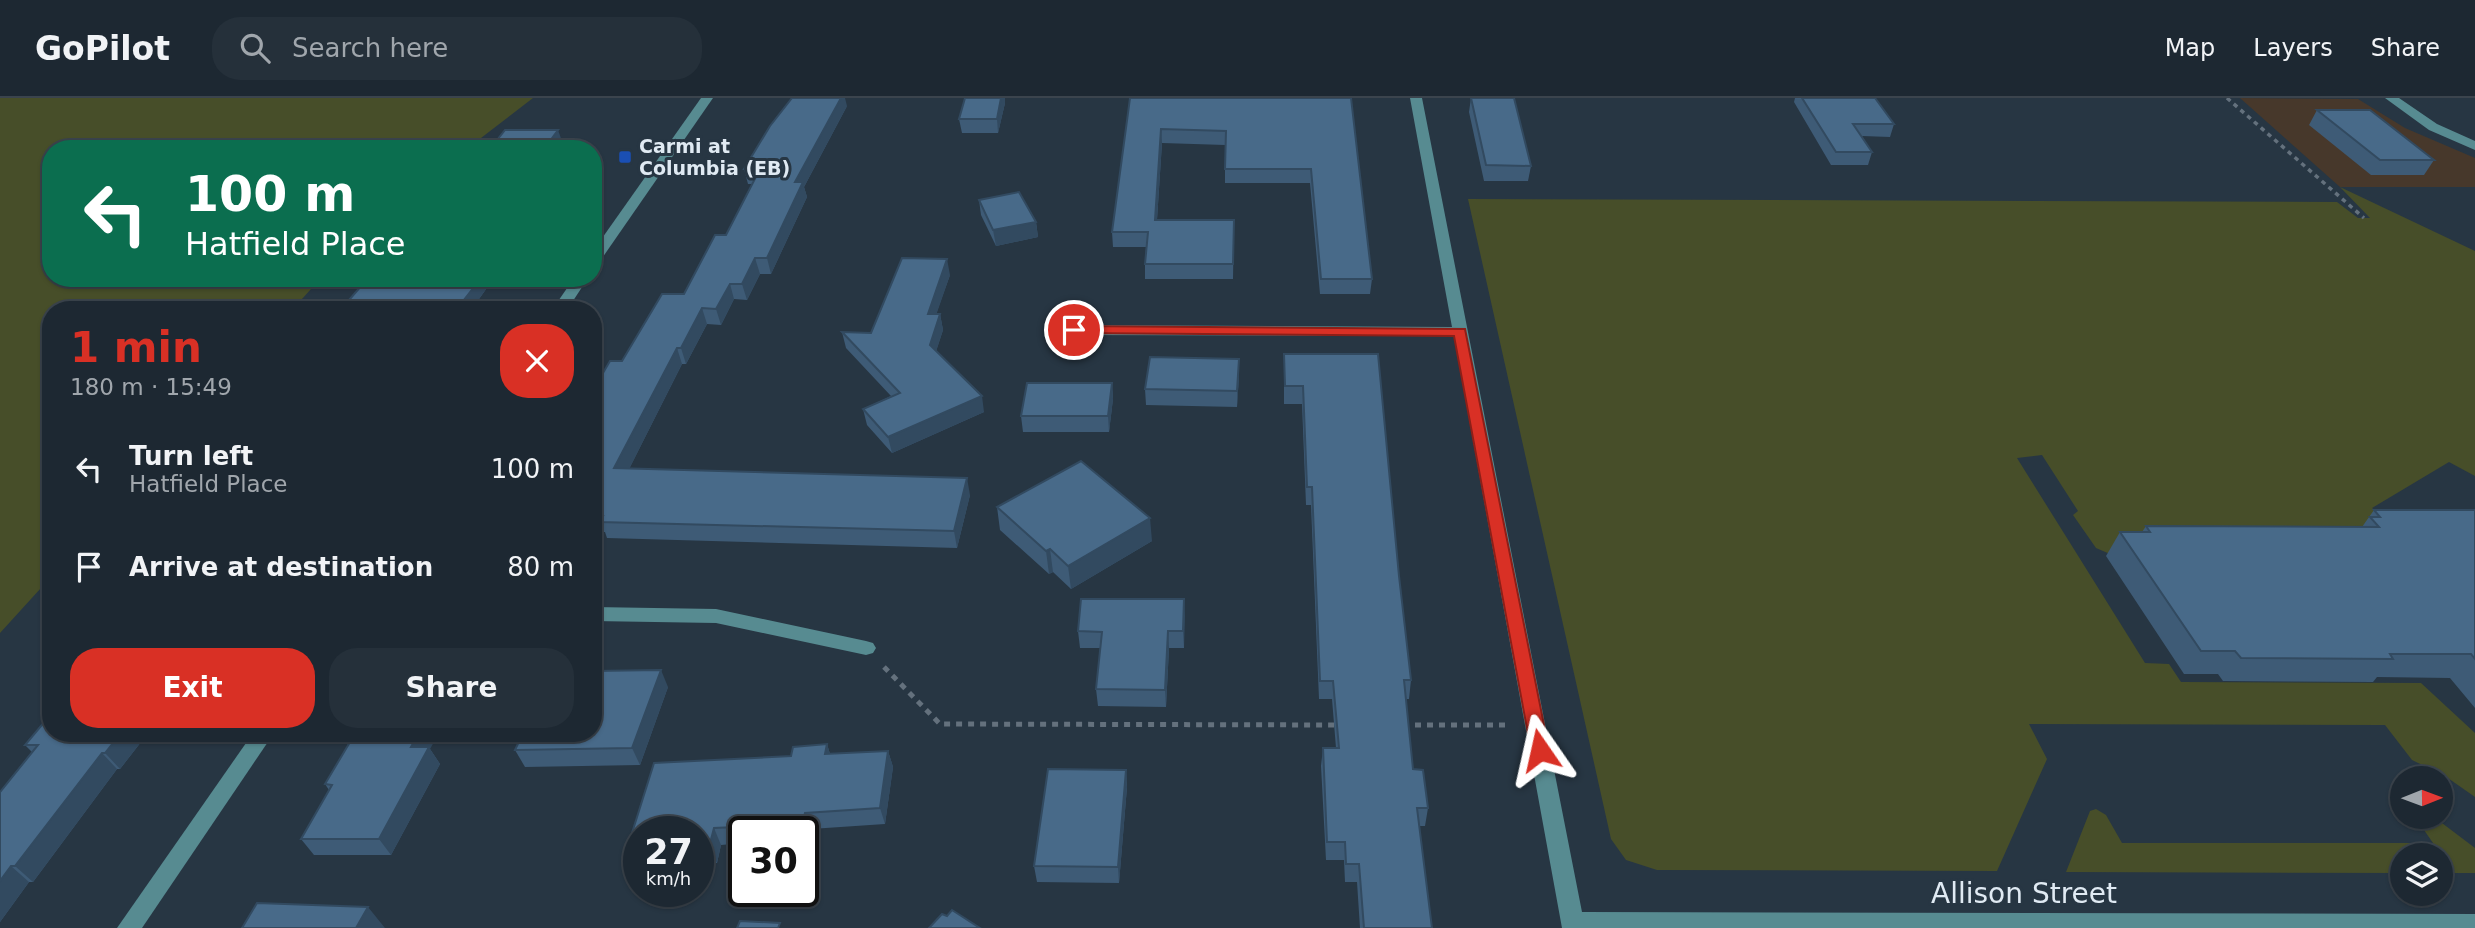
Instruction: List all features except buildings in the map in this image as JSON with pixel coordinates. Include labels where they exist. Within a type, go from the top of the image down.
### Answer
[{"type":"street","points":[[602,248],[707,98]]},
{"type":"street","points":[[1416,98],[1574,925]]},
{"type":"street","points":[[2391,98],[2433,127],[2475,146]]},
{"type":"street","points":[[1074,330],[1461,332]]},
{"type":"street","points":[[602,614],[716,616],[866,648]]},
{"type":"street","points":[[129,928],[258,742]]},
{"type":"street","name":"Allison Street","points":[[1574,925],[2475,924]]},
{"type":"path","points":[[2227,98],[2364,218]]},
{"type":"path","points":[[866,648],[940,724],[1341,725]]},
{"type":"path","points":[[1397,725],[1535,725]]},
{"type":"shaded area","points":[[2240,98],[2358,99],[2405,128],[2475,158],[2475,187],[2340,187]]},
{"type":"green space","points":[[0,98],[533,98],[481,138],[42,140],[42,287],[313,287],[300,301],[42,301],[42,587],[0,633]]},
{"type":"green space","points":[[2340,187],[2475,251],[2475,476],[2449,462],[2372,508],[2408,533],[2110,554],[2096,548],[2073,515],[2078,511],[2042,455],[2017,458],[2145,663],[2169,664],[2181,682],[2421,683],[2475,733],[2475,797],[2454,782],[2454,766],[2424,766],[2412,760],[2385,725],[2029,724],[2047,759],[1997,871],[1657,870],[1626,860],[1611,839],[1468,199],[2337,202],[2358,218],[2370,218]]},
{"type":"green space","points":[[2096,809],[2106,815],[2122,843],[2390,843],[2390,873],[2066,872],[2090,811]]},
{"type":"green space","points":[[2424,830],[2451,830],[2475,848],[2475,873],[2453,873],[2453,843],[2433,843]]},
{"type":"place","name":"Carmi at Columbia (EB)","points":[[625,157]]},
{"type":"route","points":[[1074,330],[1461,332],[1540,750]]}]
